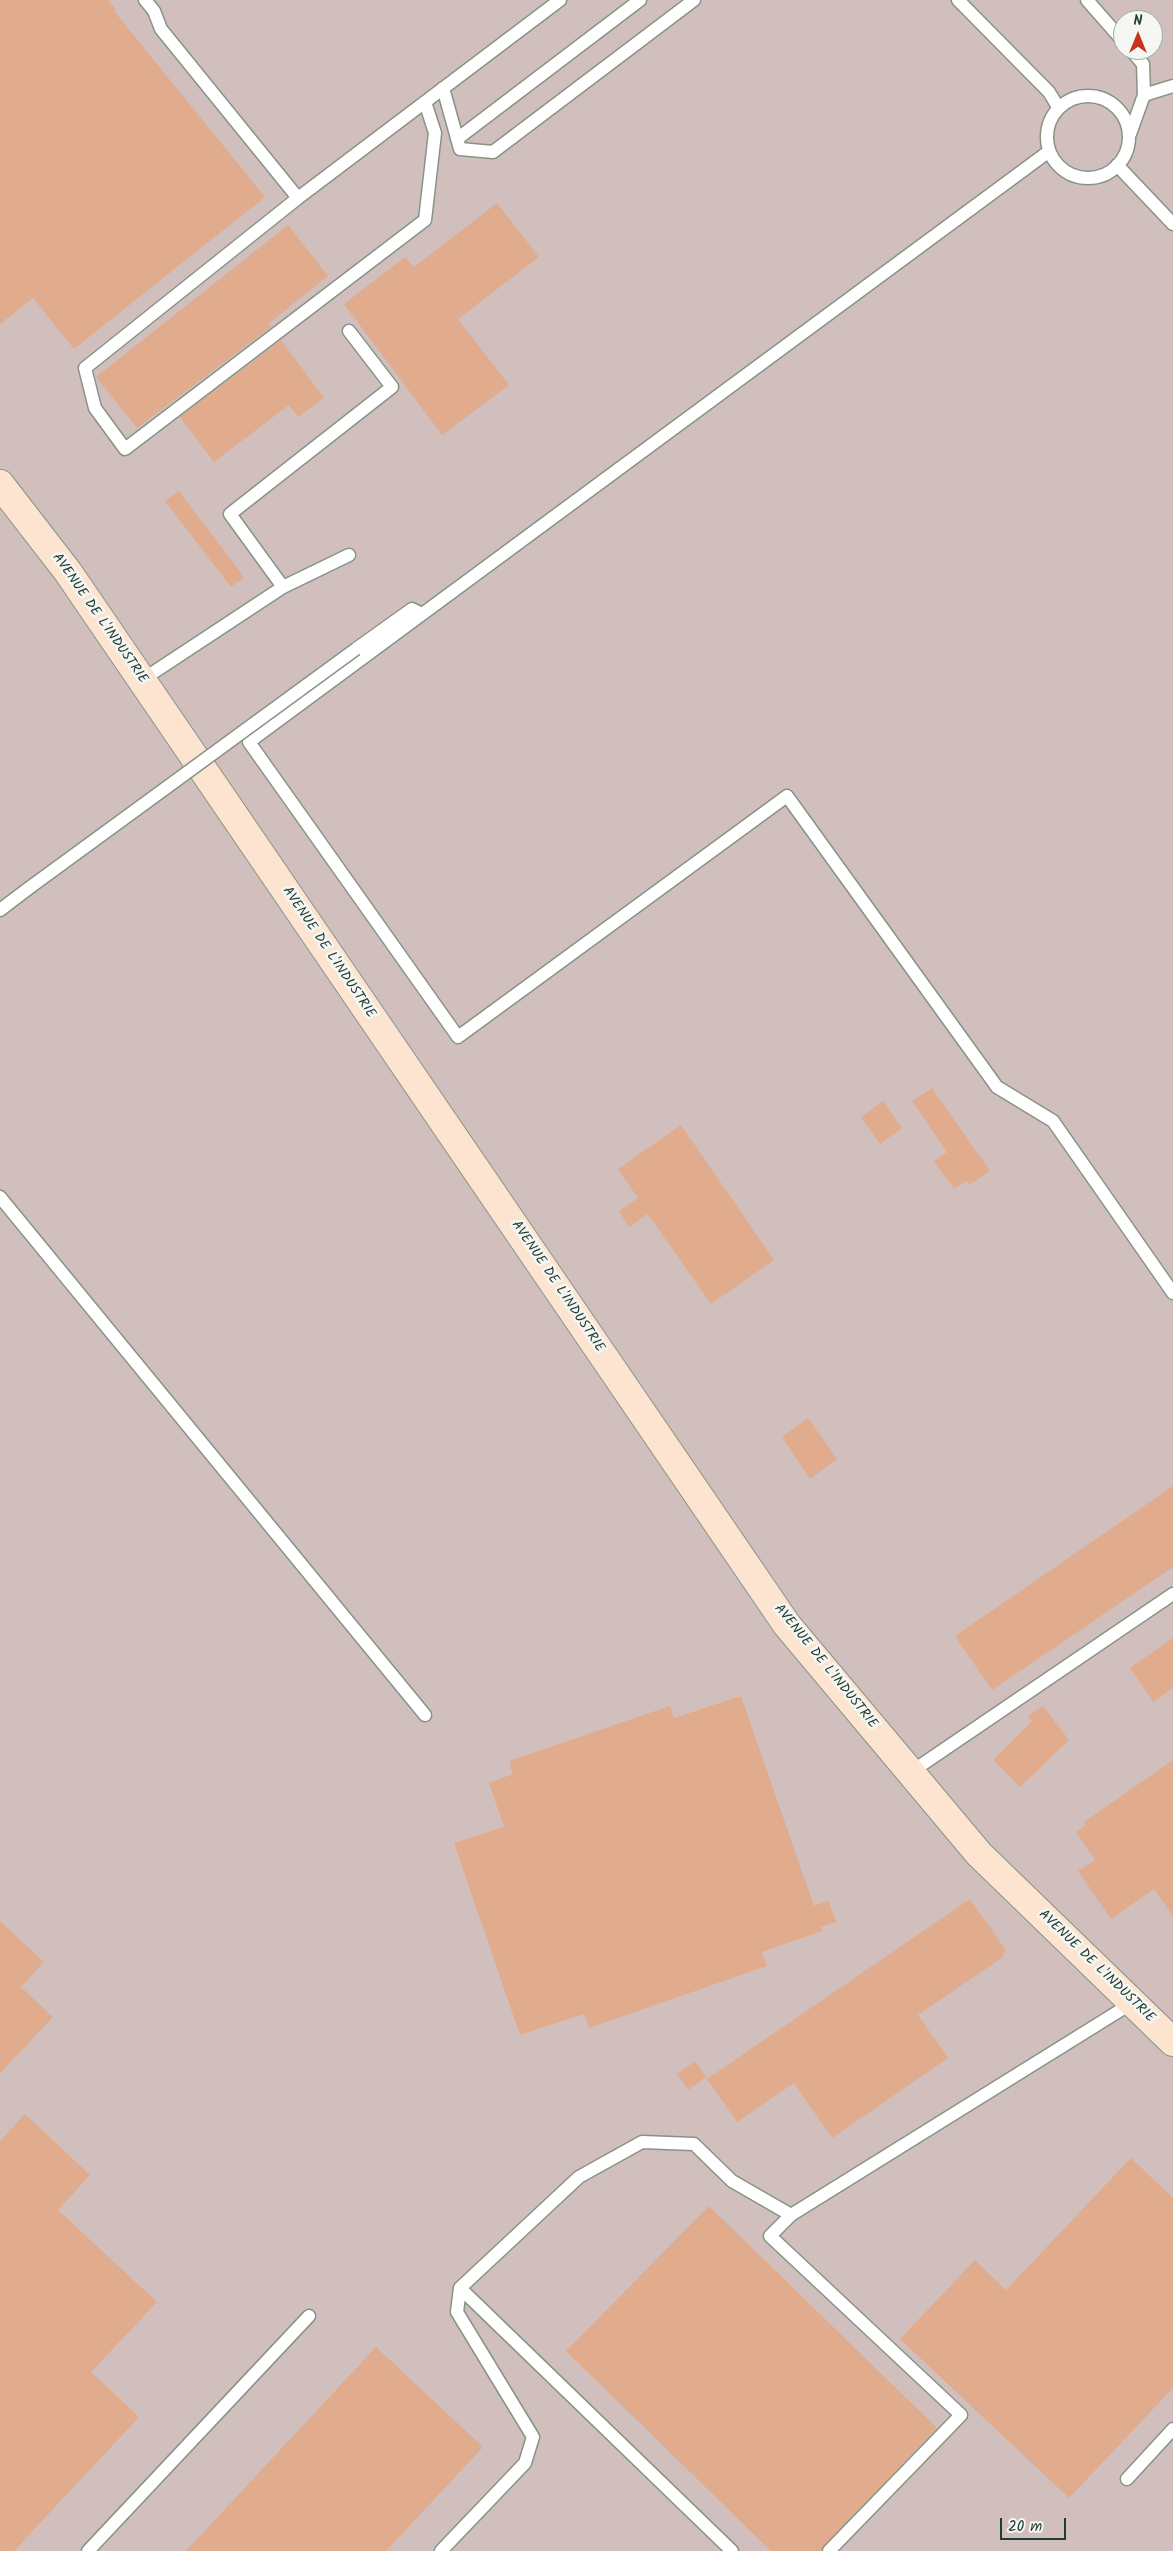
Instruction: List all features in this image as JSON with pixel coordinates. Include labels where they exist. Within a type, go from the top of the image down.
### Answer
[{"type":"street","name":"AVENUE DE L'INDUSTRIE","points":[[0,484],[68,572],[787,1625],[979,1854],[1173,2042]]},
{"type":"lane","points":[[145,0],[154,11],[161,29],[298,198]]},
{"type":"lane","points":[[424,102],[435,133],[424,220],[125,449],[96,408],[85,368],[298,198],[424,102],[560,0]]},
{"type":"lane","points":[[457,138],[640,0]]},
{"type":"lane","points":[[443,88],[460,148],[493,152],[694,0]]},
{"type":"lane","points":[[958,0],[1049,92],[1058,107]]},
{"type":"lane","points":[[1087,0],[1113,30]]},
{"type":"lane","points":[[1130,134],[1122,112],[1102,98],[1079,96],[1058,107],[1046,128],[1048,152],[1063,170],[1085,179],[1108,174],[1125,157],[1130,134],[1144,95],[1143,64],[1140,60]]},
{"type":"lane","points":[[1144,95],[1173,86]]},
{"type":"lane","points":[[1048,152],[249,742],[458,1037],[787,796],[996,1087],[1053,1121],[1173,1293]]},
{"type":"lane","points":[[1117,164],[1173,224]]},
{"type":"lane","points":[[283,587],[230,514],[392,387],[349,331]]},
{"type":"lane","points":[[142,680],[283,587],[349,555]]},
{"type":"lane","points":[[0,910],[412,609],[422,614]]},
{"type":"lane","points":[[0,1197],[424,1714]]},
{"type":"lane","points":[[911,1772],[1173,1594]]},
{"type":"lane","points":[[829,2551],[961,2415],[770,2236],[791,2215],[1132,2003]]},
{"type":"lane","points":[[440,2551],[525,2463],[533,2437],[457,2312],[460,2288],[580,2177],[642,2142],[694,2144],[732,2182],[791,2215]]},
{"type":"lane","points":[[460,2288],[732,2551]]},
{"type":"lane","points":[[88,2551],[309,2316]]},
{"type":"lane","points":[[1127,2479],[1173,2429]]},
{"type":"shaded area","points":[[0,0],[1173,0],[1173,2551],[0,2551]]},
{"type":"building","points":[[0,0],[108,0],[116,10],[114,11],[265,197],[74,349],[33,298],[0,324]]},
{"type":"building","points":[[497,203],[539,257],[458,319],[509,385],[442,435],[344,304],[405,257],[414,267]]},
{"type":"building","points":[[288,225],[328,276],[268,324],[271,327],[137,428],[96,377]]},
{"type":"building","points":[[281,340],[324,398],[298,417],[289,405],[214,462],[180,417]]},
{"type":"building","points":[[179,491],[244,577],[231,587],[165,501]]},
{"type":"building","points":[[932,1088],[990,1171],[969,1185],[967,1181],[954,1189],[934,1161],[947,1152],[912,1101]]},
{"type":"building","points":[[883,1101],[902,1128],[880,1144],[861,1117]]},
{"type":"building","points":[[681,1125],[774,1260],[711,1304],[648,1214],[629,1227],[619,1211],[638,1198],[618,1169]]},
{"type":"building","points":[[808,1418],[837,1459],[810,1479],[782,1437]]},
{"type":"building","points":[[1173,1486],[1173,1567],[992,1690],[955,1636]]},
{"type":"building","points":[[1173,1638],[1173,1688],[1153,1702],[1130,1668]]},
{"type":"building","points":[[741,1696],[814,1906],[828,1900],[836,1922],[821,1927],[822,1931],[762,1952],[767,1966],[589,2028],[584,2014],[520,2035],[454,1843],[504,1827],[489,1783],[513,1774],[509,1761],[670,1706],[674,1718]]},
{"type":"building","points":[[1043,1706],[1069,1740],[1020,1787],[993,1760],[1032,1721],[1028,1716]]},
{"type":"building","points":[[1173,1760],[1173,1916],[1154,1889],[1111,1919],[1078,1871],[1095,1860],[1076,1832],[1086,1825],[1084,1822]]},
{"type":"building","points":[[970,1899],[1005,1949],[1003,1957],[918,2015],[948,2058],[832,2138],[794,2083],[737,2122],[707,2079]]},
{"type":"building","points":[[0,1921],[44,1962],[21,1987],[53,2017],[0,2073]]},
{"type":"building","points":[[695,2061],[706,2077],[688,2090],[677,2074]]},
{"type":"building","points":[[25,2114],[90,2175],[58,2210],[157,2302],[91,2372],[139,2417],[14,2551],[0,2551],[0,2141]]},
{"type":"building","points":[[1131,2158],[1173,2198],[1173,2388],[1069,2498],[900,2339],[975,2260],[1006,2290]]},
{"type":"building","points":[[709,2206],[937,2428],[820,2551],[771,2551],[566,2351]]},
{"type":"building","points":[[376,2347],[483,2447],[386,2551],[186,2551]]}]
